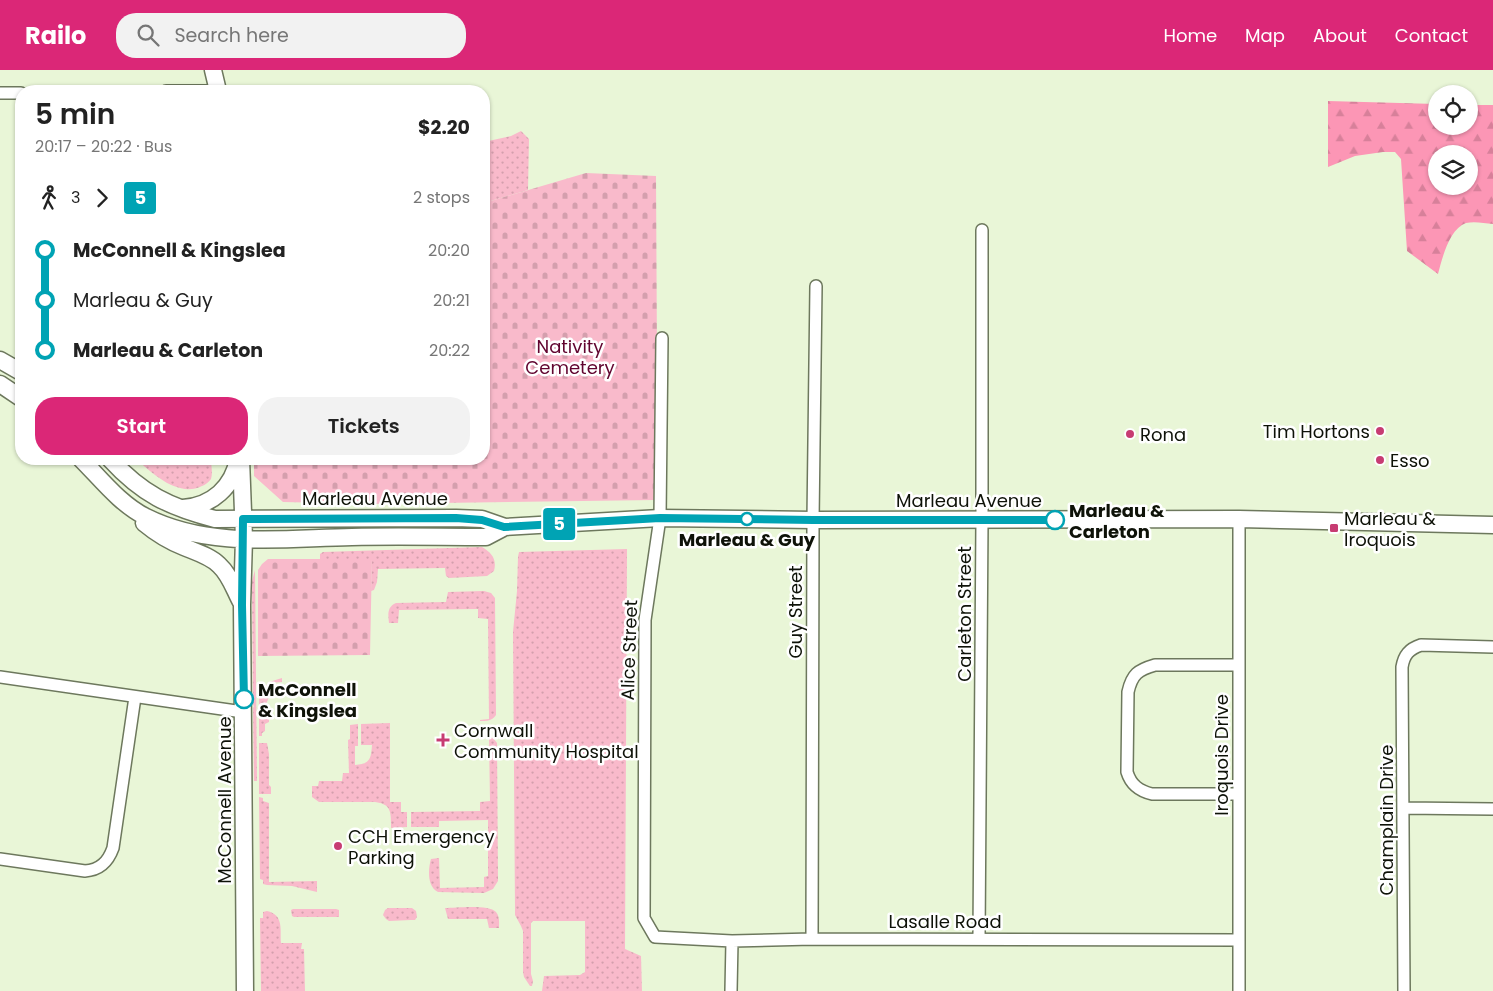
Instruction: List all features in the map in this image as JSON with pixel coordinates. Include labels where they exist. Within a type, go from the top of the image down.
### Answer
[{"type":"main road","points":[[213,70],[217,85]]},
{"type":"main road","points":[[0,360],[15,369]]},
{"type":"main road","points":[[0,384],[15,394]]},
{"type":"main road","points":[[87,465],[134,514],[154,531],[168,540],[206,556],[219,564],[229,576],[232,587],[242,605]]},
{"type":"main road","name":"Marleau Avenue","points":[[116,465],[144,490],[166,503],[215,519],[456,518],[482,520],[504,527],[660,518],[813,520],[1239,519],[1493,524]]},
{"type":"main road","points":[[179,508],[206,503],[218,494],[234,475],[236,465]]},
{"type":"main road","name":"McConnell Avenue","points":[[241,465],[244,538],[242,605],[245,991]]},
{"type":"main road","name":"Marleau Avenue","points":[[116,495],[145,517],[204,536],[275,539],[486,536],[504,527]]},
{"type":"street","points":[[0,93],[15,93]]},
{"type":"street","name":"Carleton Street","points":[[980,939],[982,230]]},
{"type":"street","name":"Guy Street","points":[[812,939],[813,520],[816,286]]},
{"type":"street","name":"Alice Street","points":[[653,933],[644,918],[645,620],[660,518],[662,338]]},
{"type":"street","name":"Iroquois Drive","points":[[1239,519],[1239,991]]},
{"type":"street","name":"Champlain Drive","points":[[1404,991],[1403,661],[1410,650],[1421,645],[1493,647]]},
{"type":"street","points":[[1238,794],[1152,794],[1143,792],[1136,788],[1129,779],[1127,754],[1128,692],[1130,680],[1142,669],[1155,665],[1239,665]]},
{"type":"street","points":[[0,677],[244,712]]},
{"type":"street","points":[[0,858],[85,871],[93,870],[104,864],[110,857],[113,848],[135,697]]},
{"type":"street","points":[[1403,808],[1493,809]]},
{"type":"street","name":"Lasalle Road","points":[[653,933],[655,937],[732,941],[812,939],[1239,940]]},
{"type":"street","points":[[732,941],[732,991]]},
{"type":"green space","points":[[1328,101],[1428,104],[1428,135],[1478,135],[1478,105],[1493,105],[1493,224],[1472,222],[1460,226],[1447,245],[1438,274],[1407,251],[1401,159],[1395,152],[1355,156],[1328,167]]},
{"type":"green space","points":[[521,131],[529,139],[528,190],[490,201],[490,141],[511,136]]},
{"type":"green space","name":"Nativity Cemetery","points":[[586,173],[656,176],[657,356],[655,500],[368,504],[283,502],[254,476],[254,465],[490,465],[490,201]]},
{"type":"green space","points":[[143,465],[211,465],[212,472],[211,479],[204,485],[193,489],[184,489],[166,482]]},
{"type":"green space","points":[[482,547],[491,554],[495,563],[494,571],[487,576],[449,578],[446,576],[445,568],[378,569],[377,582],[374,590],[371,591],[372,559],[320,559],[320,554],[323,552]]},
{"type":"green space","points":[[627,549],[625,949],[641,956],[642,991],[542,991],[544,976],[580,975],[585,972],[585,921],[533,921],[531,923],[531,974],[533,981],[532,986],[530,986],[523,972],[523,931],[515,915],[513,632],[518,557],[519,552]]},
{"type":"green space","points":[[268,559],[372,559],[370,655],[258,656],[258,570]]},
{"type":"green space","points":[[255,570],[257,781],[254,781],[253,708],[252,581]]},
{"type":"green space","points":[[484,591],[491,593],[495,598],[496,715],[489,720],[480,721],[489,719],[488,619],[478,618],[478,609],[399,610],[398,623],[389,623],[388,614],[391,607],[396,603],[446,602],[448,592]]},
{"type":"green space","points":[[282,678],[282,682],[269,683],[269,696],[265,709],[269,714],[269,722],[265,724],[265,731],[262,733],[262,736],[259,736],[259,686],[263,689],[269,682]]},
{"type":"green space","points":[[390,723],[390,802],[401,802],[401,812],[407,812],[407,827],[391,828],[388,807],[381,803],[319,802],[312,797],[312,786],[318,786],[319,781],[342,781],[343,773],[349,773],[348,740],[350,739],[350,725],[358,724],[358,746],[355,746],[355,765],[367,762],[371,754],[372,745],[361,745],[361,724]]},
{"type":"green space","points":[[486,736],[493,738],[497,743],[498,881],[493,889],[484,893],[438,892],[434,890],[430,882],[429,868],[431,859],[439,858],[440,888],[484,887],[484,877],[488,876],[488,820],[439,821],[439,827],[411,827],[411,812],[480,811],[480,802],[490,801],[489,738]]},
{"type":"green space","points":[[259,743],[267,743],[271,794],[259,794]]},
{"type":"green space","points":[[259,797],[269,803],[269,882],[317,881],[317,892],[292,886],[263,884],[263,880],[260,879]]},
{"type":"green space","points":[[388,908],[412,908],[416,911],[417,917],[415,920],[389,921],[383,915]]},
{"type":"green space","points":[[445,908],[487,908],[496,912],[499,928],[489,928],[487,919],[448,919]]},
{"type":"green space","points":[[336,909],[339,910],[339,917],[294,917],[291,910]]},
{"type":"green space","points":[[267,911],[279,919],[281,943],[302,943],[301,949],[304,949],[305,991],[261,991],[260,918],[263,918],[263,912]]},
{"type":"bus line","name":"5","points":[[244,699],[243,519],[456,518],[482,520],[504,527],[660,518],[1055,520]]},
{"type":"place","name":"Tim Hortons","points":[[1380,431]]},
{"type":"place","name":"Rona","points":[[1130,434]]},
{"type":"place","name":"Esso","points":[[1380,460]]},
{"type":"place","name":"Marleau & Guy","points":[[747,519]]},
{"type":"place","name":"Marleau & Carleton","points":[[1055,520]]},
{"type":"place","name":"Marleau & Iroquois","points":[[1334,528]]},
{"type":"place","name":"McConnell & Kingslea","points":[[244,699]]},
{"type":"place","name":"Cornwall Community Hospital","points":[[443,740]]},
{"type":"place","name":"CCH Emergency Parking","points":[[338,846]]}]
